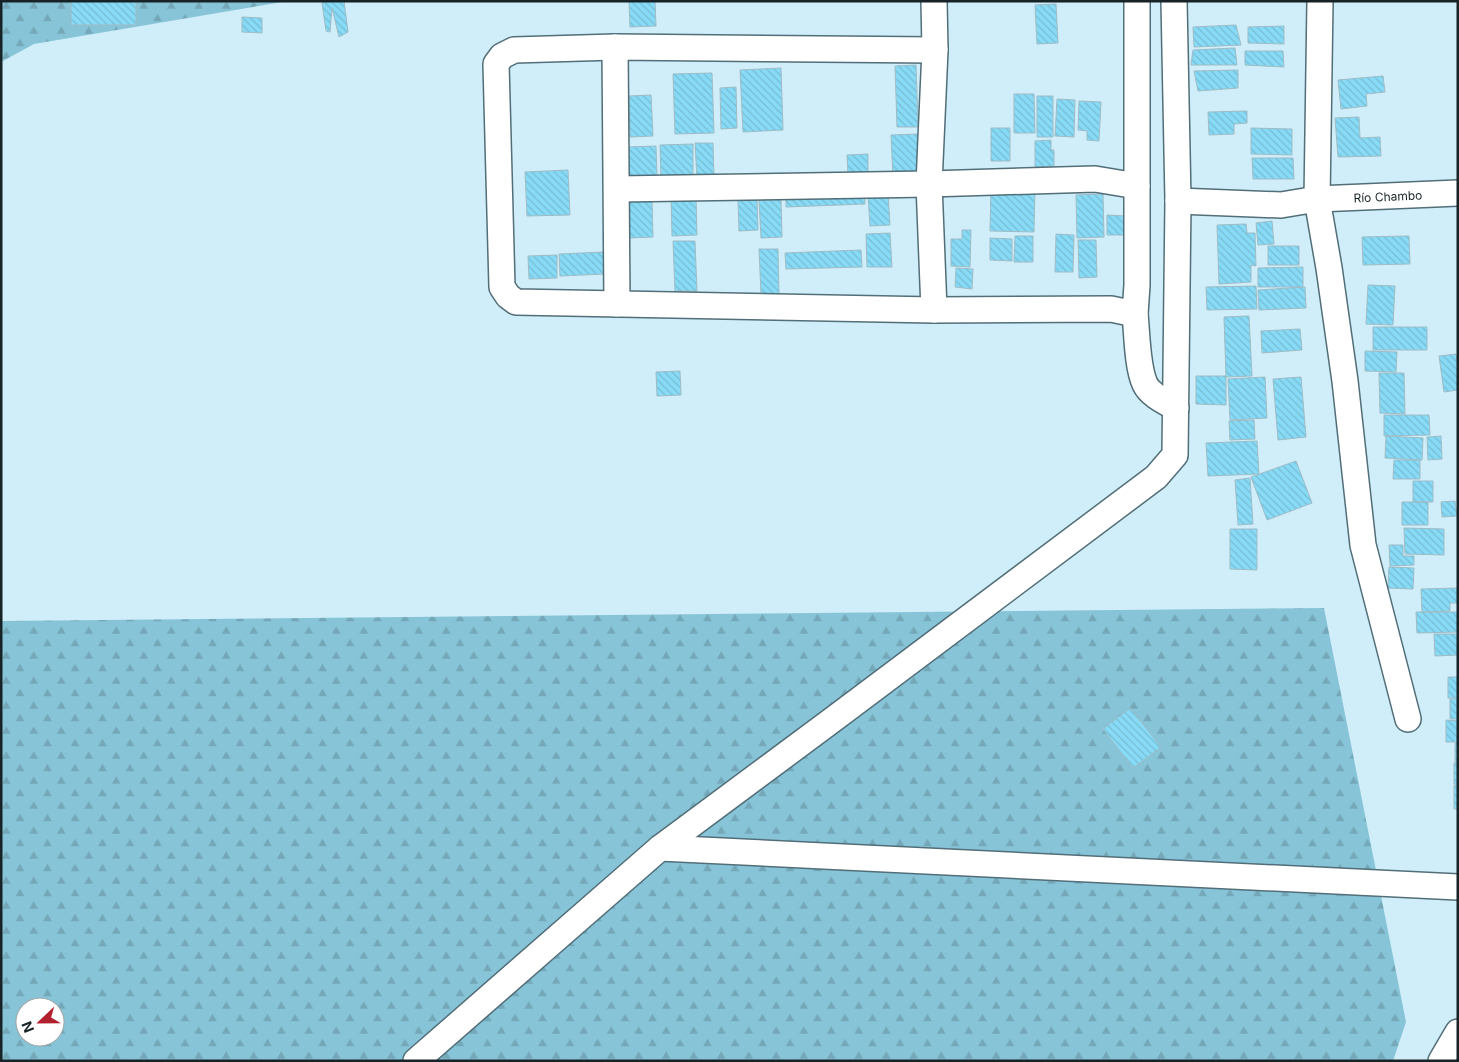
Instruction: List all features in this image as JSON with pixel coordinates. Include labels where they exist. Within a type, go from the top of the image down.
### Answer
[{"type":"street","points":[[934,1],[935,50],[929,184],[934,310]]},
{"type":"street","points":[[1137,1],[1137,285],[1135,314],[1140,362],[1146,385],[1157,397],[1176,408]]},
{"type":"street","points":[[416,1061],[660,848],[1156,477],[1175,455],[1178,201],[1174,1]]},
{"type":"street","points":[[1320,1],[1317,200],[1345,381],[1363,545],[1408,720]]},
{"type":"street","points":[[935,50],[615,48],[514,50],[502,56],[496,64],[502,286],[508,296],[516,302],[934,310],[1111,310],[1135,314]]},
{"type":"street","points":[[615,48],[617,304]]},
{"type":"street","points":[[617,189],[929,184],[1095,179],[1137,186]]},
{"type":"street","name":"Río Chambo","points":[[1178,201],[1281,204],[1317,200],[1458,193]]},
{"type":"street","points":[[660,848],[1458,887]]},
{"type":"street","points":[[1441,1061],[1458,1032]]},
{"type":"green space","points":[[1,1],[288,1],[34,44],[1,62]]},
{"type":"green space","points":[[1324,608],[1406,1022],[1393,1061],[1,1061],[1,621]]},
{"type":"building","points":[[71,1],[136,1],[136,25],[71,25]]},
{"type":"building","points":[[344,1],[348,32],[339,37],[332,8],[330,32],[326,31],[322,3]]},
{"type":"building","points":[[629,1],[655,1],[656,26],[630,27]]},
{"type":"building","points":[[1056,4],[1058,43],[1037,44],[1035,5]]},
{"type":"building","points":[[242,17],[262,18],[262,33],[242,32]]},
{"type":"building","points":[[1236,25],[1241,45],[1194,47],[1193,27]]},
{"type":"building","points":[[1284,26],[1284,44],[1248,43],[1248,27]]},
{"type":"building","points":[[1235,48],[1237,65],[1191,65],[1193,50]]},
{"type":"building","points":[[1245,51],[1283,51],[1284,67],[1245,65]]},
{"type":"building","points":[[916,65],[918,127],[897,127],[895,66]]},
{"type":"building","points":[[781,68],[783,130],[743,132],[740,70]]},
{"type":"building","points":[[1238,70],[1238,88],[1198,91],[1194,71]]},
{"type":"building","points":[[712,73],[714,133],[675,134],[673,74]]},
{"type":"building","points":[[1383,76],[1385,92],[1366,94],[1367,106],[1341,109],[1338,80]]},
{"type":"building","points":[[736,87],[737,128],[721,129],[720,88]]},
{"type":"building","points":[[1014,94],[1034,94],[1035,133],[1014,133]]},
{"type":"building","points":[[651,95],[653,136],[630,137],[629,96]]},
{"type":"building","points":[[1037,96],[1053,96],[1053,137],[1037,137]]},
{"type":"building","points":[[1057,99],[1075,100],[1074,137],[1055,136]]},
{"type":"building","points":[[1079,101],[1101,102],[1099,141],[1087,140],[1087,131],[1078,130]]},
{"type":"building","points":[[1247,111],[1247,123],[1234,124],[1234,134],[1209,135],[1208,112]]},
{"type":"building","points":[[1359,117],[1360,138],[1380,137],[1381,156],[1338,157],[1335,118]]},
{"type":"building","points":[[991,128],[1010,128],[1010,161],[991,161]]},
{"type":"building","points":[[1251,128],[1292,129],[1292,155],[1251,154]]},
{"type":"building","points":[[918,134],[920,178],[893,178],[891,135]]},
{"type":"building","points":[[1051,140],[1051,150],[1054,150],[1054,166],[1035,167],[1035,141]]},
{"type":"building","points":[[695,143],[713,143],[714,178],[697,179]]},
{"type":"building","points":[[693,144],[693,176],[661,177],[660,145]]},
{"type":"building","points":[[656,146],[657,178],[628,179],[627,147]]},
{"type":"building","points":[[868,154],[868,174],[848,175],[847,155]]},
{"type":"building","points":[[1252,158],[1293,158],[1294,179],[1253,179]]},
{"type":"building","points":[[568,170],[570,215],[527,216],[525,172]]},
{"type":"building","points":[[991,187],[1035,188],[1034,232],[990,231]]},
{"type":"building","points":[[864,188],[865,204],[786,207],[786,191]]},
{"type":"building","points":[[888,193],[890,225],[870,226],[868,194]]},
{"type":"building","points":[[1103,194],[1104,237],[1077,238],[1076,195]]},
{"type":"building","points":[[696,197],[697,235],[672,236],[671,198]]},
{"type":"building","points":[[757,199],[758,230],[739,231],[738,200]]},
{"type":"building","points":[[781,199],[782,237],[761,238],[759,200]]},
{"type":"building","points":[[628,201],[652,201],[653,237],[630,238]]},
{"type":"building","points":[[1107,215],[1126,216],[1125,235],[1107,235]]},
{"type":"building","points":[[1272,221],[1274,244],[1258,245],[1256,223]]},
{"type":"building","points":[[1246,224],[1247,233],[1255,233],[1256,266],[1251,265],[1251,282],[1219,284],[1217,225]]},
{"type":"building","points":[[962,230],[971,230],[970,267],[951,266],[951,239],[962,239]]},
{"type":"building","points":[[890,233],[892,267],[867,267],[866,234]]},
{"type":"building","points":[[1056,234],[1074,235],[1073,272],[1055,272]]},
{"type":"building","points":[[1015,236],[1033,236],[1033,262],[1014,262]]},
{"type":"building","points":[[1409,236],[1410,264],[1363,265],[1362,237]]},
{"type":"building","points":[[990,238],[1012,239],[1012,261],[990,260]]},
{"type":"building","points":[[1078,240],[1096,240],[1097,277],[1079,278]]},
{"type":"building","points":[[673,241],[695,241],[697,291],[675,291]]},
{"type":"building","points":[[1268,246],[1299,246],[1299,265],[1268,265]]},
{"type":"building","points":[[759,249],[778,249],[779,294],[761,294]]},
{"type":"building","points":[[861,250],[862,267],[786,269],[785,253]]},
{"type":"building","points":[[604,252],[605,274],[560,276],[559,254]]},
{"type":"building","points":[[557,255],[557,278],[529,279],[528,256]]},
{"type":"building","points":[[1303,267],[1303,287],[1258,287],[1258,268]]},
{"type":"building","points":[[956,268],[973,269],[972,289],[955,287]]},
{"type":"building","points":[[1368,285],[1395,286],[1393,325],[1366,324]]},
{"type":"building","points":[[1256,286],[1257,309],[1207,310],[1206,287]]},
{"type":"building","points":[[1305,287],[1306,308],[1259,310],[1258,290]]},
{"type":"building","points":[[1249,316],[1252,376],[1226,377],[1224,317]]},
{"type":"building","points":[[1373,327],[1427,327],[1427,350],[1373,350]]},
{"type":"building","points":[[1300,329],[1302,350],[1262,353],[1261,331]]},
{"type":"building","points":[[1365,351],[1397,352],[1396,372],[1365,371]]},
{"type":"building","points":[[1456,354],[1458,390],[1444,392],[1439,356]]},
{"type":"building","points":[[680,371],[681,395],[657,396],[656,372]]},
{"type":"building","points":[[1379,373],[1404,373],[1405,414],[1380,413]]},
{"type":"building","points":[[1196,376],[1226,376],[1226,405],[1196,404]]},
{"type":"building","points":[[1265,377],[1267,418],[1230,420],[1228,379]]},
{"type":"building","points":[[1301,377],[1306,437],[1278,440],[1273,379]]},
{"type":"building","points":[[1384,415],[1429,415],[1430,435],[1384,436]]},
{"type":"building","points":[[1254,420],[1255,439],[1230,440],[1229,421]]},
{"type":"building","points":[[1386,436],[1423,438],[1422,460],[1385,458]]},
{"type":"building","points":[[1441,436],[1442,459],[1428,460],[1427,437]]},
{"type":"building","points":[[1257,441],[1259,474],[1208,476],[1206,443]]},
{"type":"building","points":[[1394,460],[1420,460],[1420,479],[1393,479]]},
{"type":"building","points":[[1296,461],[1312,503],[1267,520],[1251,477]]},
{"type":"building","points":[[1250,478],[1253,524],[1238,525],[1235,480]]},
{"type":"building","points":[[1413,481],[1433,481],[1433,502],[1413,502]]},
{"type":"building","points":[[1455,501],[1457,516],[1442,517],[1441,502]]},
{"type":"building","points":[[1402,502],[1428,502],[1428,525],[1402,525]]},
{"type":"building","points":[[1404,528],[1444,529],[1444,555],[1405,554]]},
{"type":"building","points":[[1230,529],[1257,529],[1257,570],[1230,569]]},
{"type":"building","points":[[1389,545],[1403,545],[1403,556],[1414,556],[1414,565],[1390,566]]},
{"type":"building","points":[[1389,567],[1414,568],[1413,589],[1388,588]]},
{"type":"building","points":[[1458,588],[1458,603],[1450,603],[1450,611],[1422,612],[1421,589]]},
{"type":"building","points":[[1416,612],[1458,612],[1458,632],[1417,633]]},
{"type":"building","points":[[1434,634],[1458,634],[1458,655],[1435,656]]},
{"type":"building","points":[[1448,677],[1458,677],[1458,698],[1448,698]]},
{"type":"building","points":[[1450,699],[1458,699],[1458,719],[1450,719]]},
{"type":"building","points":[[1130,708],[1161,747],[1133,768],[1103,729]]},
{"type":"building","points":[[1446,720],[1458,721],[1458,742],[1446,742]]},
{"type":"building","points":[[1455,743],[1458,743],[1458,763],[1455,763]]},
{"type":"building","points":[[1454,763],[1458,763],[1458,784],[1454,784]]},
{"type":"building","points":[[1454,785],[1458,785],[1458,809],[1454,809]]}]
